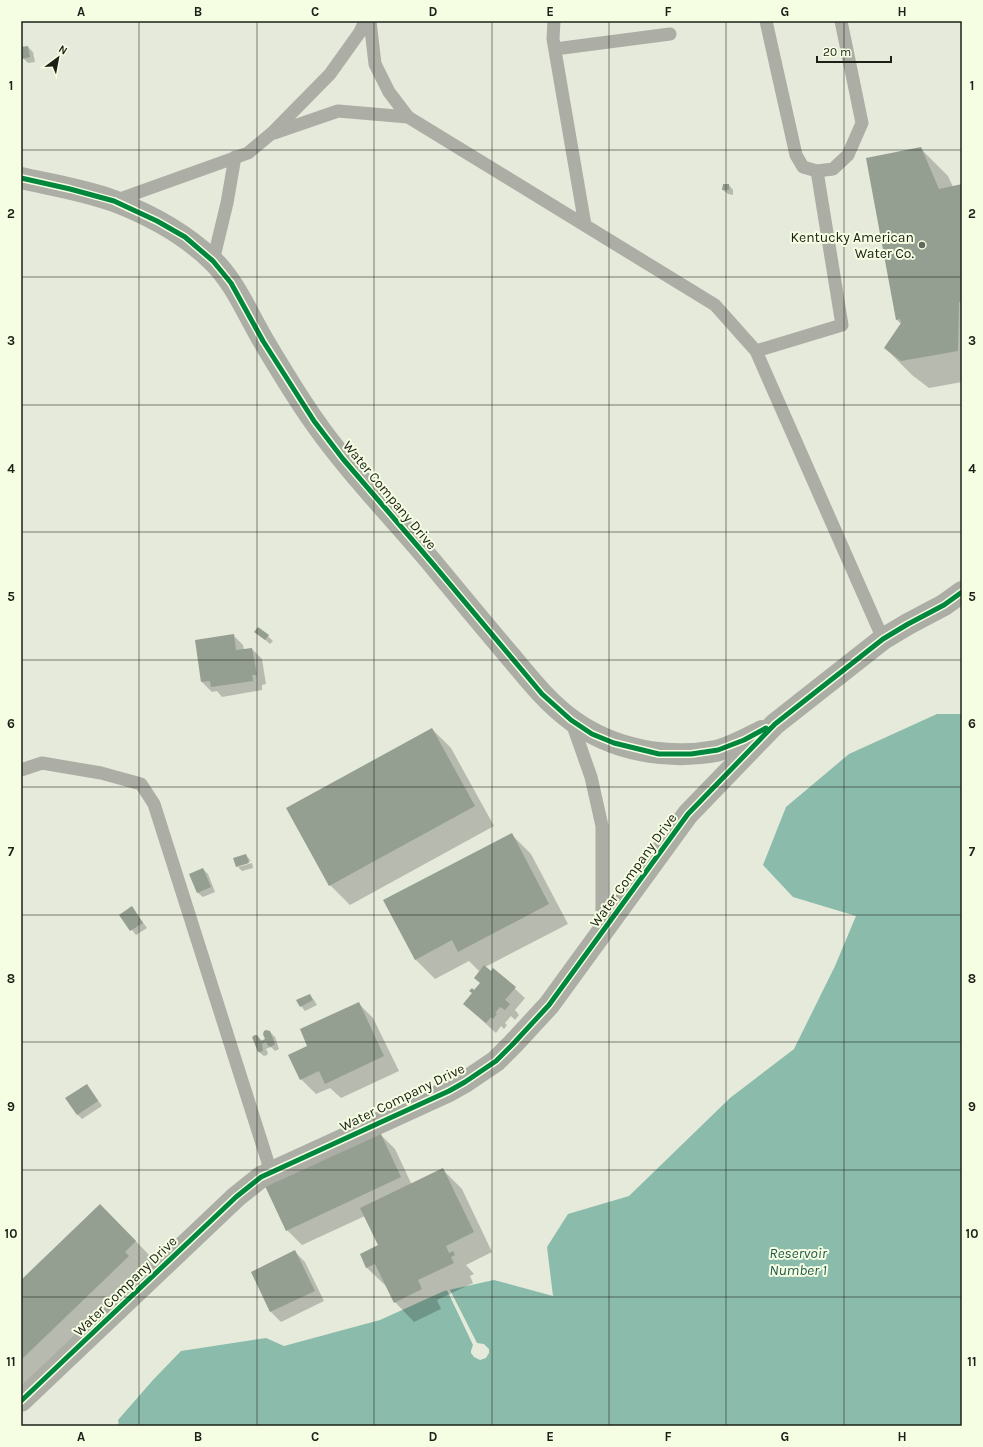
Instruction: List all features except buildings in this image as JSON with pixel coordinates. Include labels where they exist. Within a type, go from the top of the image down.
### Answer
[{"type":"street","name":"Water Company Drive","points":[[21,178],[114,201],[156,220],[185,237],[213,261],[231,283],[263,341],[314,421],[343,459],[542,694],[571,720],[592,734],[614,743],[659,754],[691,754],[718,750],[744,740],[775,724]]},
{"type":"street","name":"Water Company Drive","points":[[21,1401],[236,1197],[261,1177],[449,1091],[465,1082],[496,1060],[549,1005],[688,814],[775,724],[883,639],[944,605],[962,592]]},
{"type":"lane","points":[[114,201],[248,153],[272,133],[330,74],[360,32],[365,21]]},
{"type":"lane","points":[[370,21],[376,64],[389,92],[408,117],[715,305],[756,351],[883,639]]},
{"type":"lane","points":[[554,21],[555,49],[585,225]]},
{"type":"lane","points":[[766,21],[796,156],[803,167],[817,171],[833,169],[848,154],[862,123],[841,21]]},
{"type":"lane","points":[[555,49],[670,34]]},
{"type":"lane","points":[[272,133],[338,110],[408,117]]},
{"type":"lane","points":[[213,261],[227,203],[235,158]]},
{"type":"lane","points":[[756,351],[842,325],[817,171]]},
{"type":"lane","points":[[571,720],[591,777],[602,826],[602,932]]},
{"type":"lane","points":[[21,770],[42,763],[101,773],[141,784],[154,804],[271,1172]]},
{"type":"water","name":"Reservoir Number 1","points":[[937,714],[962,714],[962,1426],[119,1426],[118,1420],[181,1351],[266,1338],[284,1346],[380,1320],[444,1291],[494,1280],[553,1296],[547,1247],[568,1214],[629,1196],[730,1098],[794,1049],[835,966],[856,916],[793,897],[763,865],[786,807],[849,754]]},
{"type":"pier","points":[[446,1288],[449,1288],[477,1343],[484,1344],[489,1349],[489,1353],[486,1358],[480,1360],[474,1357],[471,1353],[473,1345]]},
{"type":"cycle path","points":[[21,178],[114,201],[157,221],[185,237],[213,261],[231,283],[263,341],[314,421],[343,459],[542,694],[571,720],[592,734],[614,743],[659,754],[691,754],[718,750],[744,740],[766,728]]},
{"type":"cycle path","points":[[21,1401],[236,1197],[261,1177],[449,1091],[496,1061],[549,1005],[688,814],[775,724],[883,639],[944,605],[962,592]]},
{"type":"place","name":"Kentucky American Water Co.","points":[[922,245]]}]
